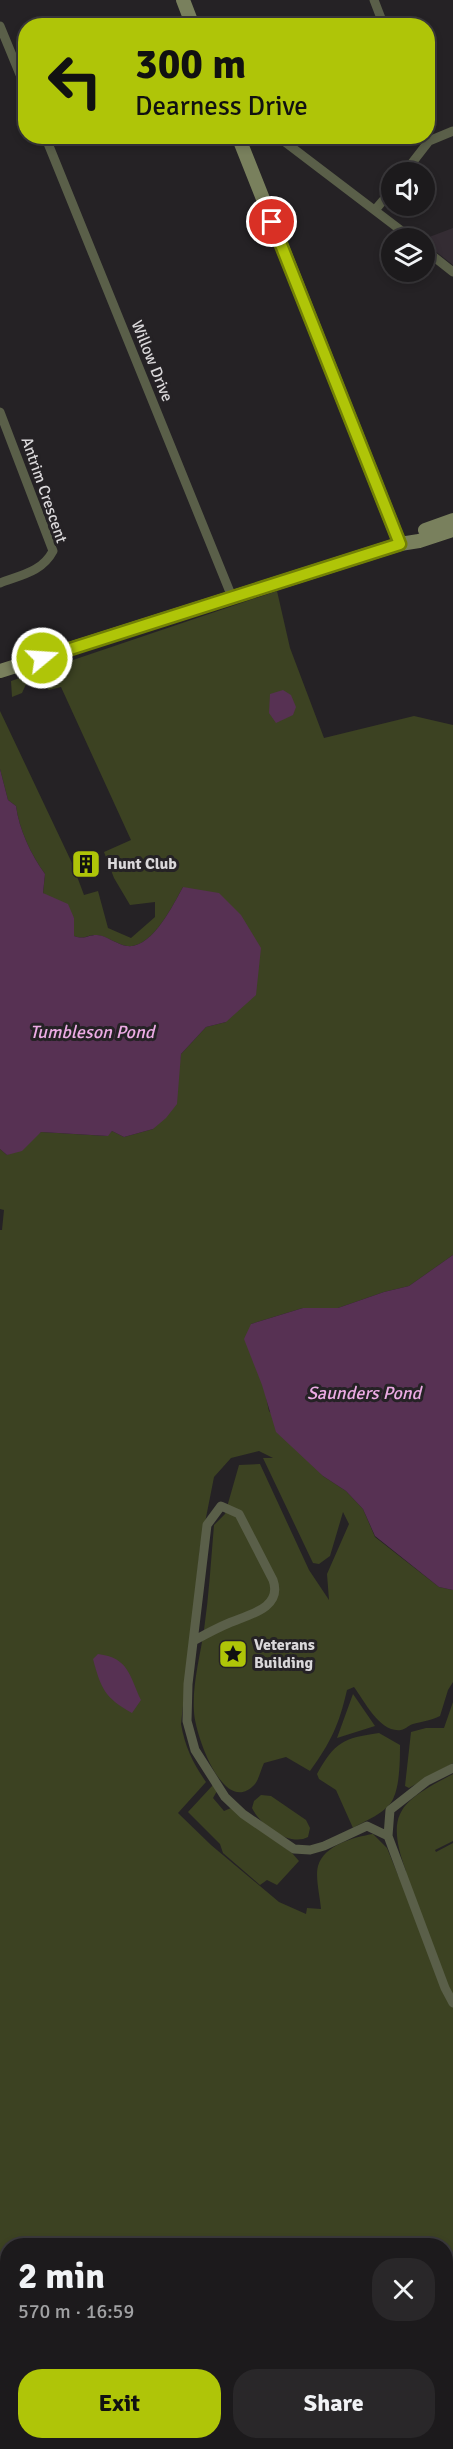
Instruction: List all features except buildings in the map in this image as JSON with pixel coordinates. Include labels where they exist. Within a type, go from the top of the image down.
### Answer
[{"type":"main road","points":[[183,0],[190,18]]},
{"type":"main road","points":[[241,144],[400,544]]},
{"type":"main road","points":[[400,544],[417,533],[453,520]]},
{"type":"main road","points":[[0,671],[400,544],[419,541],[453,530]]},
{"type":"street","points":[[374,0],[381,18]]},
{"type":"street","points":[[0,26],[18,70]]},
{"type":"street","points":[[435,137],[453,131]]},
{"type":"street","name":"Willow Drive","points":[[48,144],[232,597]]},
{"type":"street","points":[[288,144],[398,228]]},
{"type":"street","points":[[412,162],[425,144]]},
{"type":"street","points":[[375,210],[381,203]]},
{"type":"street","points":[[435,258],[453,272]]},
{"type":"street","name":"Antrim Crescent","points":[[0,412],[52,551],[47,562],[38,569],[0,583]]},
{"type":"street","points":[[195,1640],[263,1609],[272,1601],[275,1591],[273,1580],[240,1514],[221,1506],[207,1525],[188,1684],[187,1721],[195,1750],[225,1797],[243,1814],[294,1850],[317,1848],[367,1826],[388,1836]]},
{"type":"street","points":[[453,1768],[427,1781],[390,1810],[388,1836],[445,1988],[453,2003]]},
{"type":"shaded area","points":[[453,228],[453,265],[435,251],[435,235]]},
{"type":"green space","points":[[277,591],[290,648],[324,738],[414,716],[453,725],[453,1255],[409,1286],[338,1308],[303,1308],[251,1324],[269,1411],[323,1476],[346,1491],[363,1509],[375,1537],[439,1587],[453,1590],[453,1682],[448,1690],[440,1716],[401,1730],[393,1730],[380,1722],[354,1687],[347,1690],[333,1733],[310,1771],[286,1757],[264,1763],[255,1784],[244,1792],[233,1791],[222,1782],[213,1769],[200,1737],[194,1712],[194,1692],[206,1617],[214,1525],[225,1514],[239,1465],[260,1464],[309,1570],[329,1600],[327,1574],[349,1524],[343,1512],[330,1556],[319,1564],[313,1563],[263,1458],[273,1458],[259,1451],[231,1458],[214,1477],[200,1548],[181,1724],[190,1754],[206,1782],[178,1813],[211,1845],[279,1902],[306,1914],[307,1908],[321,1909],[317,1881],[318,1866],[326,1853],[341,1843],[373,1834],[387,1848],[398,1875],[406,1871],[397,1834],[402,1810],[421,1792],[453,1774],[453,1841],[435,1850],[436,1852],[453,1843],[453,2238],[0,2238],[0,1230],[2,1230],[4,1210],[0,1209],[0,1149],[7,1155],[41,1132],[107,1136],[112,1131],[124,1137],[153,1129],[177,1078],[181,1054],[206,1027],[226,1022],[183,887],[153,933],[145,941],[127,946],[100,935],[81,938],[74,936],[74,918],[43,893],[45,874],[26,842],[16,806],[8,800],[0,769],[0,711],[72,863],[84,895],[98,891],[108,928],[131,938],[155,917],[155,902],[130,905],[114,878],[104,852],[131,840],[61,687],[49,690],[38,679],[27,682],[22,693],[12,697],[11,681]]},
{"type":"green space","points":[[353,1694],[375,1726],[337,1738]]},
{"type":"green space","points":[[453,1702],[453,1763],[409,1788],[405,1786],[411,1732],[426,1728],[444,1728]]},
{"type":"green space","points":[[379,1733],[400,1745],[397,1788],[392,1801],[385,1809],[353,1828],[336,1790],[319,1779],[317,1774],[329,1755],[341,1743]]},
{"type":"green space","points":[[213,1785],[217,1791],[213,1798],[224,1811],[231,1808],[292,1853],[299,1861],[277,1885],[267,1880],[260,1885],[223,1853],[220,1844],[188,1812]]},
{"type":"green space","points":[[261,1795],[271,1796],[306,1820],[310,1828],[308,1837],[293,1839],[284,1837],[268,1827],[252,1808],[254,1801]]},
{"type":"water","points":[[283,690],[291,695],[296,707],[293,715],[276,723],[269,713],[270,694]]},
{"type":"water","name":"Tumbleson Pond","points":[[0,769],[8,800],[16,806],[26,842],[45,874],[43,893],[68,904],[74,918],[74,936],[81,938],[100,935],[127,946],[145,941],[161,924],[183,887],[219,893],[241,915],[261,948],[256,995],[226,1022],[206,1027],[181,1054],[177,1104],[153,1129],[124,1137],[112,1131],[108,1136],[41,1132],[22,1151],[7,1155],[0,1149]]},
{"type":"water","name":"Saunders Pond","points":[[453,1255],[453,1590],[439,1587],[375,1536],[363,1509],[346,1491],[323,1476],[276,1432],[262,1385],[244,1339],[251,1324],[303,1308],[338,1308],[409,1286]]},
{"type":"water","points":[[98,1654],[116,1659],[127,1669],[141,1700],[132,1713],[105,1692],[93,1659]]},
{"type":"place","name":"Hunt Club","points":[[86,864]]},
{"type":"place","name":"Veterans Building","points":[[233,1654]]},
{"type":"route","points":[[42,658],[400,544],[272,222]]}]
